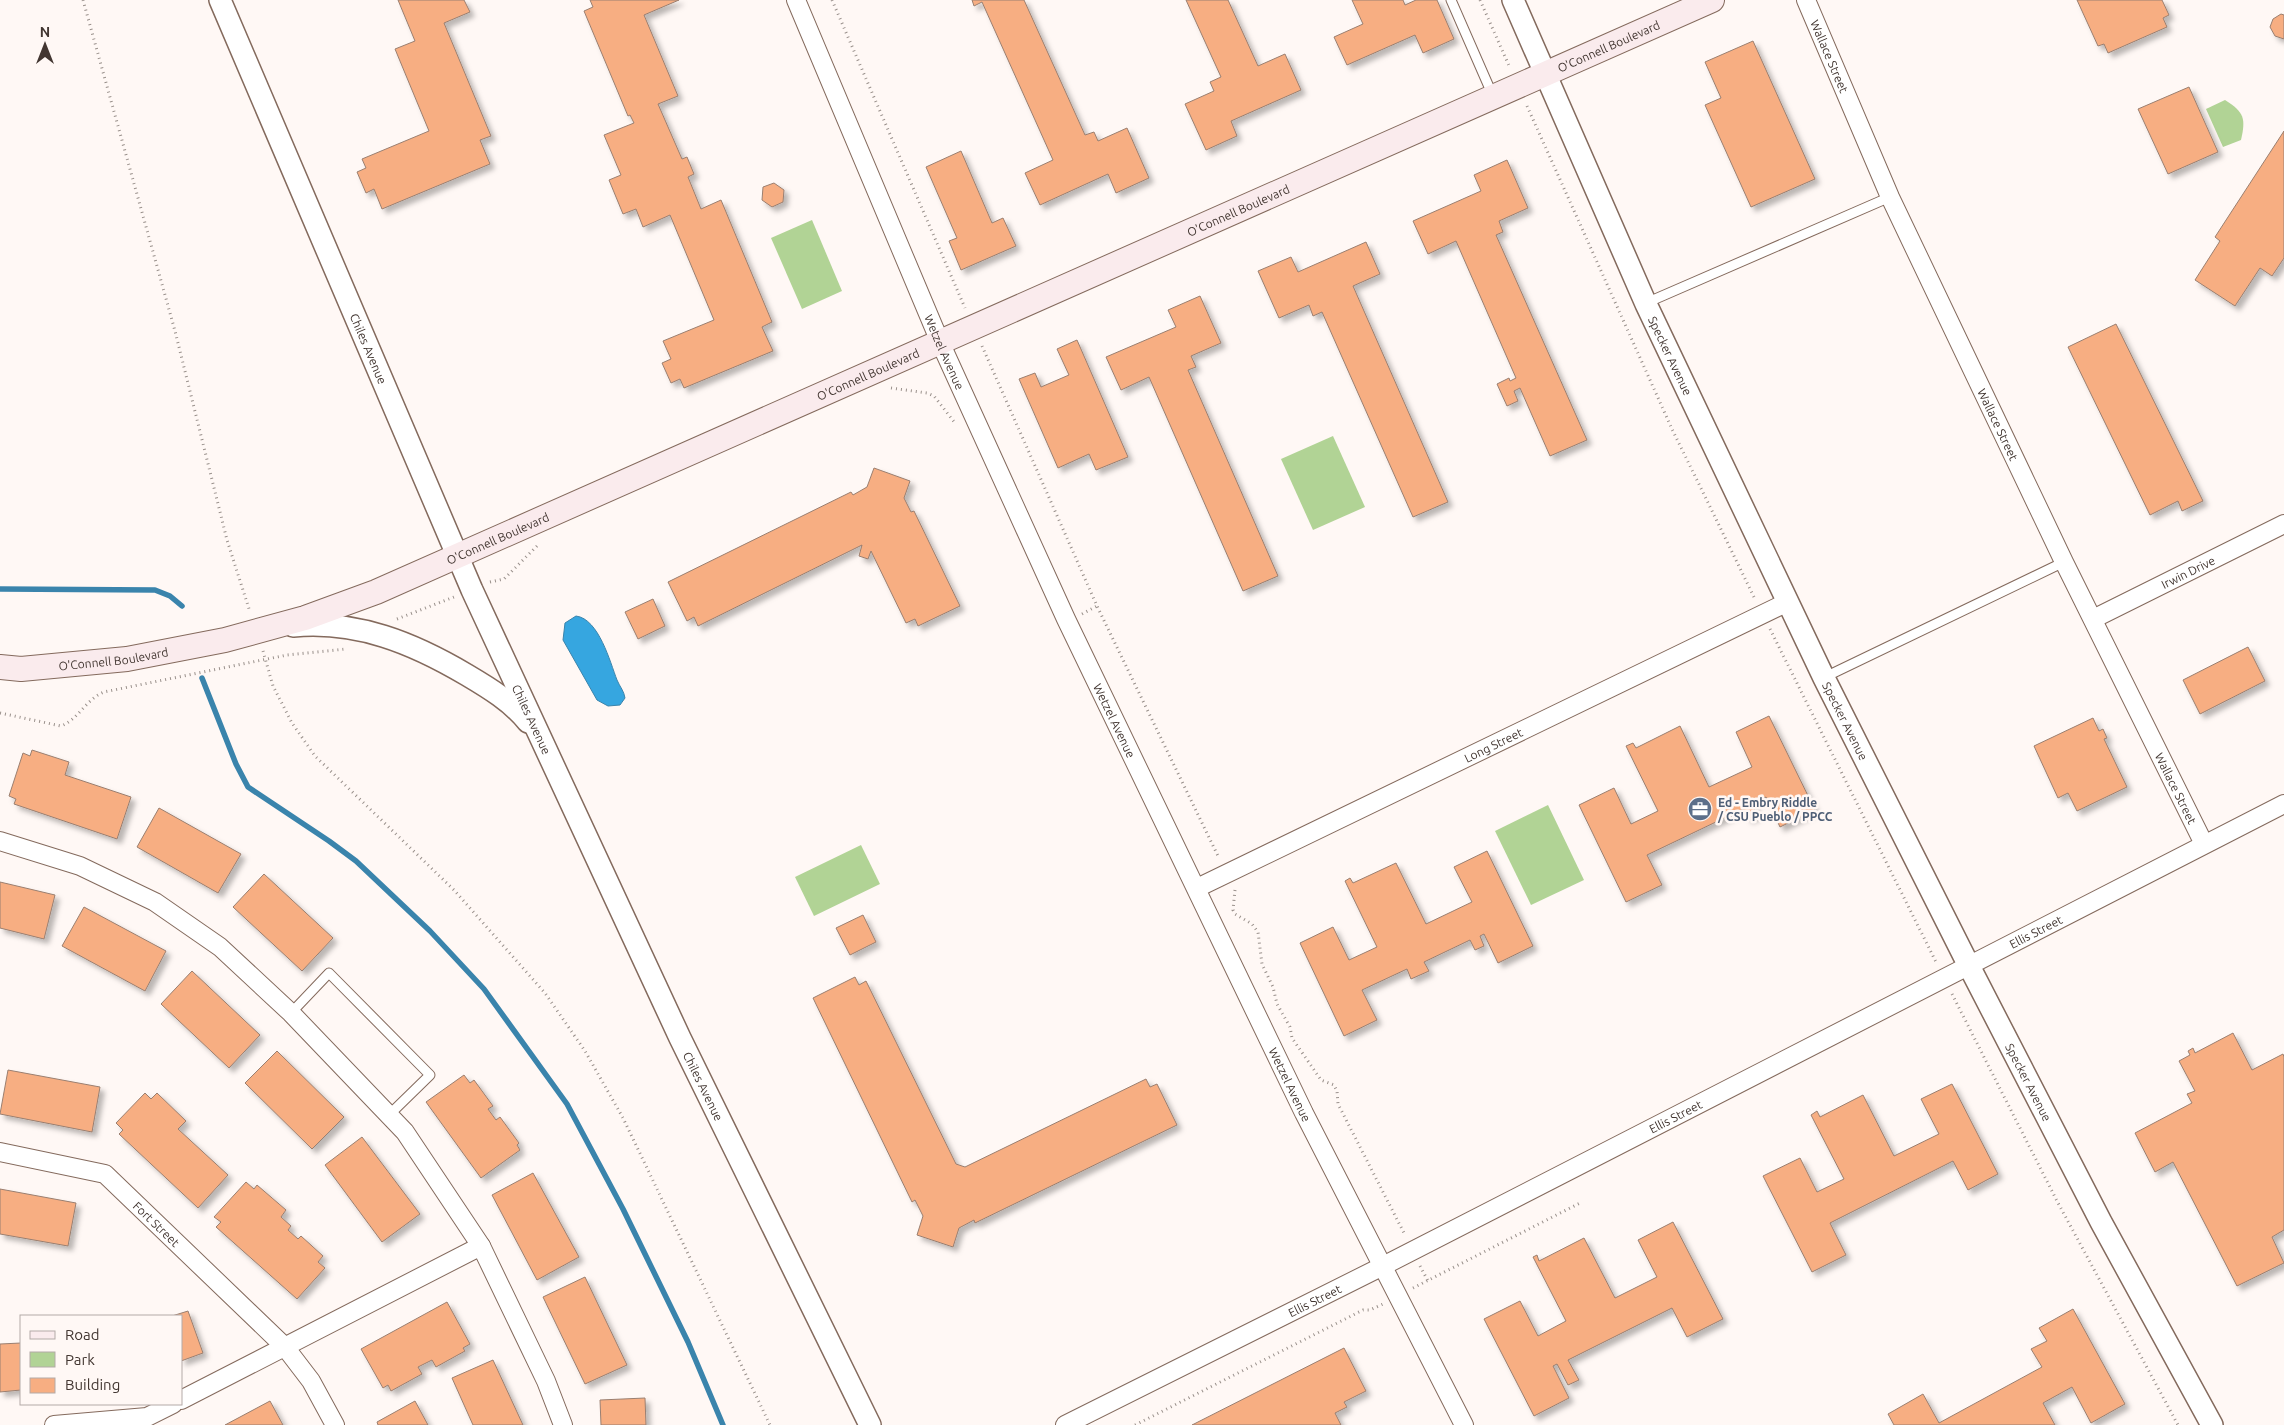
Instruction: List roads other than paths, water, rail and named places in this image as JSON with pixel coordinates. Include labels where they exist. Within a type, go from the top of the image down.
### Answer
[{"type":"main road","name":"O'Connell Boulevard","points":[[0,667],[21,669],[127,659],[265,631],[376,592],[1712,0]]},
{"type":"street","name":"Chiles Avenue","points":[[220,0],[472,590],[680,1038],[870,1425]]},
{"type":"street","name":"Wetzel Avenue","points":[[796,0],[940,342],[1067,622],[1304,1113],[1381,1267],[1464,1425]]},
{"type":"street","name":"Specker Avenue","points":[[1514,0],[1646,304],[1824,678],[2101,1222],[2212,1425]]},
{"type":"street","name":"Wallace Street","points":[[1806,0],[1890,197],[2064,562],[2204,844]]},
{"type":"street","name":"Irwin Drive","points":[[2093,619],[2284,524]]},
{"type":"street","name":"Long Street","points":[[1197,888],[1788,602]]},
{"type":"street","points":[[265,631],[334,625],[374,632],[415,647],[478,681],[522,714],[538,734]]},
{"type":"street","name":"Ellis Street","points":[[1065,1425],[1381,1267],[1968,964],[2284,804]]},
{"type":"street","points":[[0,841],[80,866],[155,902],[220,947],[291,1013],[405,1132],[481,1246],[546,1381],[563,1425]]},
{"type":"street","name":"Fort Street","points":[[0,1152],[105,1174],[285,1347],[311,1381],[335,1425]]},
{"type":"street","points":[[182,1399],[481,1246]]},
{"type":"street","points":[[54,1425],[147,1417],[172,1405]]},
{"type":"lane","points":[[1451,0],[1493,97]]},
{"type":"lane","points":[[1646,304],[1890,197]]},
{"type":"lane","points":[[1824,678],[2064,562]]},
{"type":"lane","points":[[291,1013],[329,973],[430,1075],[389,1115]]},
{"type":"water","points":[[576,616],[584,619],[591,625],[602,642],[625,698],[620,705],[608,706],[597,700],[563,640],[565,623]]},
{"type":"waterway","points":[[0,589],[155,590],[170,596],[182,606]]},
{"type":"waterway","points":[[202,678],[236,764],[248,787],[356,861],[430,931],[484,989],[567,1104],[623,1209],[688,1342],[723,1425]]},
{"type":"place","name":"Ed - Embry Riddle / CSU Pueblo / PPCC","points":[[1700,809]]}]
